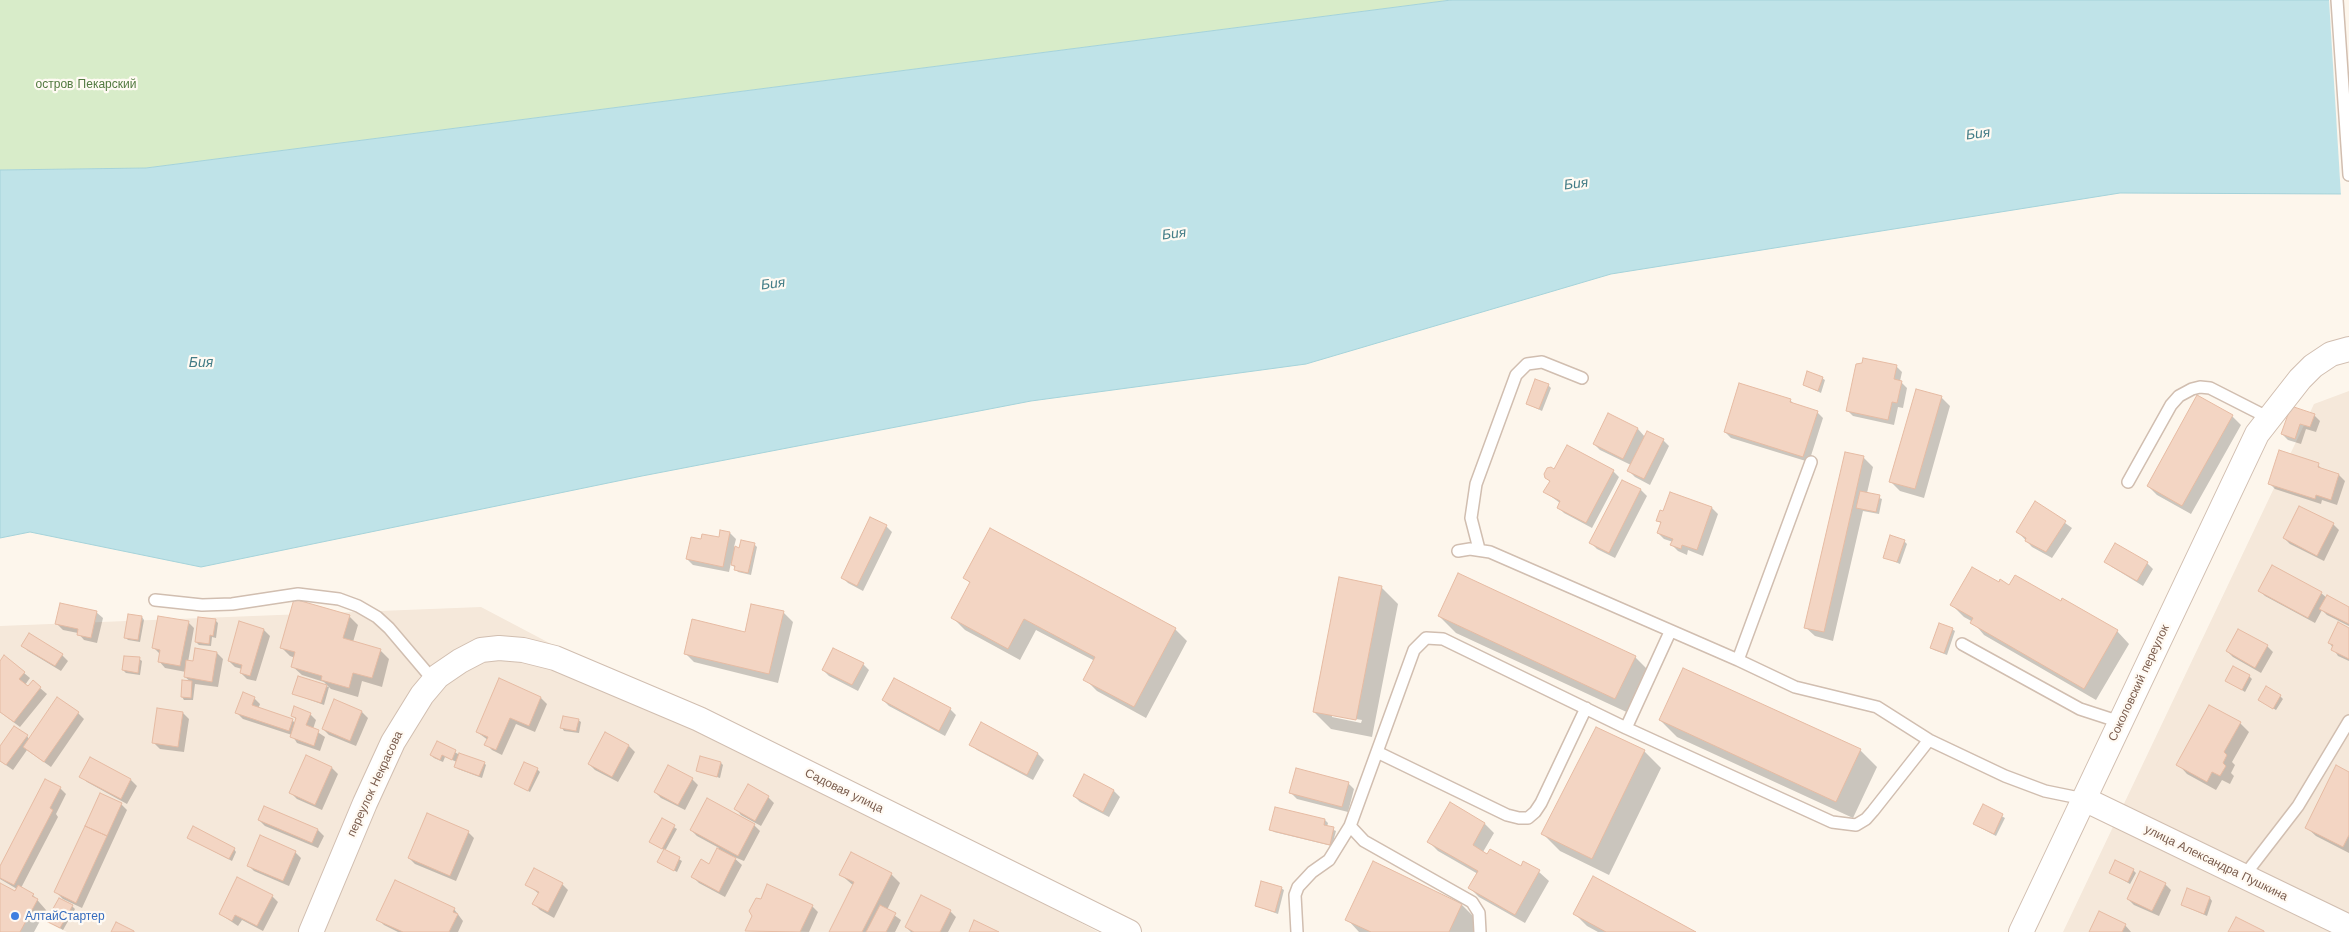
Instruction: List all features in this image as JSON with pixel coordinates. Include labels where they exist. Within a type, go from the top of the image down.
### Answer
[{"type":"street","name":"Соколовский переулок","points":[[2021,932],[2263,426],[2300,379],[2313,366],[2331,354],[2349,349]]},
{"type":"street","name":"переулок Некрасова","points":[[311,932],[365,803],[393,742],[422,695],[434,681],[460,661],[481,650],[499,648],[523,650],[555,658]]},
{"type":"street","name":"Садовая улица","points":[[555,658],[698,719],[1129,932]]},
{"type":"street","name":"улица Александра Пушкина","points":[[2084,798],[2349,926]]},
{"type":"lane","points":[[2337,0],[2349,175]]},
{"type":"lane","points":[[1479,550],[1471,518],[1476,484],[1516,375],[1527,364],[1542,362],[1582,378]]},
{"type":"lane","points":[[2128,482],[2170,405],[2179,396],[2192,389],[2200,387],[2210,388],[2263,426]]},
{"type":"lane","points":[[1738,660],[1811,462]]},
{"type":"lane","points":[[1458,551],[1479,550],[1490,552],[1738,660],[1795,687],[1877,707],[1929,740],[2026,784],[2045,791],[2084,798]]},
{"type":"lane","points":[[155,600],[202,605],[232,604],[298,594],[339,598],[377,617],[389,628],[434,681]]},
{"type":"lane","points":[[1626,728],[1670,632]]},
{"type":"lane","points":[[1297,932],[1295,895],[1298,887],[1312,872],[1329,860],[1350,826],[1414,650],[1426,638],[1443,639],[1626,728],[1832,822],[1856,825],[1866,820],[1929,740]]},
{"type":"lane","points":[[1962,644],[2080,709],[2120,722]]},
{"type":"lane","points":[[1377,752],[1507,815],[1528,818],[1536,812],[1541,803],[1586,708]]},
{"type":"lane","points":[[2244,876],[2298,806],[2349,721]]},
{"type":"lane","points":[[1350,826],[1364,841],[1459,892],[1472,902],[1479,913],[1480,932]]},
{"type":"shaded area","points":[[2349,391],[2349,932],[2063,932],[2314,404]]},
{"type":"shaded area","points":[[481,607],[1098,932],[67,932],[0,899],[0,626]]},
{"type":"green space","name":"остров Пекарский","points":[[0,0],[1451,0],[146,168],[0,170]]},
{"type":"water","name":"Бия","points":[[1451,0],[2349,0],[2349,194],[2120,193],[1611,274],[1306,364],[1031,401],[642,476],[201,567],[30,532],[0,538],[0,170],[146,168]]},
{"type":"pier","points":[[2329,0],[2349,0],[2349,196],[2341,196]]},
{"type":"building","points":[[1863,358],[1897,365],[1894,379],[1902,381],[1897,403],[1892,402],[1888,420],[1846,411],[1856,364],[1862,363]]},
{"type":"building","points":[[1807,371],[1823,377],[1818,391],[1803,385]]},
{"type":"building","points":[[1535,379],[1549,384],[1539,409],[1526,404]]},
{"type":"building","points":[[1739,383],[1791,399],[1790,402],[1818,411],[1803,457],[1724,432]]},
{"type":"building","points":[[1916,389],[1942,396],[1915,489],[1889,482]]},
{"type":"building","points":[[2197,395],[2233,415],[2182,506],[2147,486]]},
{"type":"building","points":[[2291,406],[2315,414],[2310,427],[2300,424],[2295,439],[2281,434]]},
{"type":"building","points":[[1608,413],[1638,428],[1623,459],[1593,444]]},
{"type":"building","points":[[1647,431],[1664,439],[1644,479],[1627,471]]},
{"type":"building","points":[[1567,445],[1614,470],[1586,523],[1557,508],[1560,501],[1543,492],[1550,481],[1545,478],[1544,474],[1547,468],[1551,467],[1554,469]]},
{"type":"building","points":[[2279,450],[2319,463],[2318,467],[2339,474],[2331,500],[2316,495],[2315,499],[2268,484]]},
{"type":"building","points":[[1845,452],[1864,456],[1824,632],[1804,628]]},
{"type":"building","points":[[1622,480],[1641,489],[1609,553],[1589,543]]},
{"type":"building","points":[[1860,491],[1880,495],[1876,512],[1856,508]]},
{"type":"building","points":[[1670,492],[1712,507],[1697,550],[1682,545],[1681,549],[1670,545],[1673,539],[1657,533],[1661,522],[1656,521],[1660,510],[1663,511]]},
{"type":"building","points":[[2035,501],[2066,521],[2046,552],[2025,541],[2026,538],[2016,532]]},
{"type":"building","points":[[2299,506],[2334,523],[2317,556],[2283,538]]},
{"type":"building","points":[[870,517],[887,525],[857,586],[841,578]]},
{"type":"building","points":[[990,528],[1176,628],[1134,707],[1083,680],[1095,657],[1024,619],[1008,649],[951,618],[970,582],[963,578]]},
{"type":"building","points":[[720,530],[730,532],[723,567],[686,559],[691,537],[701,539],[702,534],[719,537]]},
{"type":"building","points":[[1890,535],[1905,540],[1897,562],[1883,558]]},
{"type":"building","points":[[741,540],[755,543],[748,573],[734,570],[735,566],[731,565],[735,546],[739,548]]},
{"type":"building","points":[[2115,543],[2148,562],[2137,581],[2104,562]]},
{"type":"building","points":[[2272,565],[2322,592],[2308,618],[2258,591]]},
{"type":"building","points":[[1972,567],[1999,582],[2000,579],[2009,585],[2015,575],[2061,601],[2062,598],[2118,630],[2084,689],[1970,623],[1973,618],[1950,605]]},
{"type":"building","points":[[1458,573],[1636,656],[1615,699],[1438,616]]},
{"type":"building","points":[[1339,577],[1382,586],[1356,720],[1313,712]]},
{"type":"building","points":[[2327,595],[2349,607],[2349,624],[2319,609]]},
{"type":"building","points":[[294,599],[350,615],[343,638],[381,649],[372,678],[353,673],[349,688],[321,680],[322,676],[291,667],[295,652],[280,648]]},
{"type":"building","points":[[60,603],[97,611],[91,638],[77,635],[78,629],[55,624]]},
{"type":"building","points":[[751,604],[784,611],[769,674],[684,654],[692,619],[745,632]]},
{"type":"building","points":[[128,614],[142,616],[138,640],[124,638]]},
{"type":"building","points":[[158,616],[189,621],[180,666],[158,662],[160,650],[152,648]]},
{"type":"building","points":[[198,617],[216,619],[213,636],[210,635],[209,644],[195,642]]},
{"type":"building","points":[[239,621],[264,629],[250,676],[240,673],[242,665],[228,661]]},
{"type":"building","points":[[2338,622],[2349,628],[2349,659],[2331,650],[2333,645],[2328,643]]},
{"type":"building","points":[[1939,623],[1953,628],[1944,653],[1930,648]]},
{"type":"building","points":[[2238,629],[2268,645],[2255,668],[2226,651]]},
{"type":"building","points":[[29,633],[63,654],[55,666],[21,646]]},
{"type":"building","points":[[195,648],[217,652],[212,682],[184,677],[186,660],[193,661]]},
{"type":"building","points":[[833,648],[864,663],[852,685],[822,670]]},
{"type":"building","points":[[4,655],[25,672],[19,679],[28,686],[33,680],[41,687],[14,722],[0,712],[0,661]]},
{"type":"building","points":[[124,656],[140,657],[138,673],[122,670]]},
{"type":"building","points":[[2233,666],[2250,675],[2242,690],[2225,681]]},
{"type":"building","points":[[1683,668],[1861,749],[1836,802],[1659,720]]},
{"type":"building","points":[[298,676],[327,685],[321,703],[292,694]]},
{"type":"building","points":[[499,678],[541,697],[529,726],[510,718],[496,750],[484,745],[488,737],[476,732]]},
{"type":"building","points":[[894,678],[951,708],[939,731],[882,700]]},
{"type":"building","points":[[182,680],[192,681],[191,698],[181,697]]},
{"type":"building","points":[[2266,686],[2281,695],[2273,709],[2258,700]]},
{"type":"building","points":[[243,692],[255,697],[252,705],[293,719],[289,731],[235,713]]},
{"type":"building","points":[[57,697],[79,712],[44,762],[23,747]]},
{"type":"building","points":[[334,699],[362,711],[350,741],[322,729]]},
{"type":"building","points":[[2209,705],[2241,722],[2224,752],[2227,755],[2223,763],[2226,766],[2220,776],[2212,772],[2207,782],[2176,765]]},
{"type":"building","points":[[294,706],[311,713],[306,725],[319,730],[314,746],[290,737],[296,718],[291,716]]},
{"type":"building","points":[[157,708],[183,712],[178,747],[152,743]]},
{"type":"building","points":[[563,716],[579,719],[576,731],[560,728]]},
{"type":"building","points":[[981,722],[1038,753],[1027,775],[969,745]]},
{"type":"building","points":[[14,726],[28,735],[6,765],[0,761],[0,746]]},
{"type":"building","points":[[1596,727],[1645,750],[1592,859],[1541,834]]},
{"type":"building","points":[[605,732],[629,745],[612,777],[588,764]]},
{"type":"building","points":[[437,741],[456,750],[452,760],[442,755],[440,760],[430,755]]},
{"type":"building","points":[[459,753],[485,762],[479,776],[454,767]]},
{"type":"building","points":[[306,755],[332,767],[315,805],[289,793]]},
{"type":"building","points":[[700,756],[721,762],[717,777],[696,771]]},
{"type":"building","points":[[90,757],[131,779],[121,799],[79,777]]},
{"type":"building","points":[[524,762],[538,768],[528,791],[514,784]]},
{"type":"building","points":[[668,765],[693,778],[678,805],[654,792]]},
{"type":"building","points":[[2336,765],[2349,772],[2349,835],[2343,847],[2305,828]]},
{"type":"building","points":[[1296,768],[1349,782],[1342,807],[1289,793]]},
{"type":"building","points":[[1084,774],[1114,790],[1103,812],[1073,796]]},
{"type":"building","points":[[45,779],[61,787],[50,808],[53,810],[14,885],[0,878],[0,866]]},
{"type":"building","points":[[748,784],[769,796],[755,821],[734,809]]},
{"type":"building","points":[[100,793],[122,803],[107,836],[85,826]]},
{"type":"building","points":[[707,798],[755,824],[738,856],[690,830]]},
{"type":"building","points":[[1450,802],[1485,823],[1473,845],[1487,854],[1490,849],[1521,866],[1523,861],[1540,870],[1515,915],[1468,888],[1478,871],[1427,842]]},
{"type":"building","points":[[1983,804],[2003,814],[1994,834],[1973,824]]},
{"type":"building","points":[[264,806],[318,829],[312,843],[258,820]]},
{"type":"building","points":[[1275,807],[1325,819],[1324,825],[1334,827],[1330,845],[1269,830]]},
{"type":"building","points":[[427,813],[469,831],[450,876],[408,858]]},
{"type":"building","points":[[662,818],[675,825],[662,849],[649,842]]},
{"type":"building","points":[[85,826],[107,836],[76,903],[54,892]]},
{"type":"building","points":[[193,826],[235,848],[229,859],[187,838]]},
{"type":"building","points":[[260,835],[296,851],[283,881],[247,866]]},
{"type":"building","points":[[717,848],[736,858],[719,892],[691,877],[701,859],[709,864]]},
{"type":"building","points":[[664,849],[680,857],[674,871],[657,862]]},
{"type":"building","points":[[851,852],[892,873],[862,932],[829,932],[854,882],[839,875]]},
{"type":"building","points":[[2115,860],[2134,869],[2128,882],[2109,873]]},
{"type":"building","points":[[1373,861],[1462,904],[1449,932],[1371,932],[1345,920]]},
{"type":"building","points":[[534,868],[563,883],[548,912],[532,904],[539,892],[525,885]]},
{"type":"building","points":[[2140,871],[2166,883],[2152,911],[2127,899]]},
{"type":"building","points":[[1593,876],[1696,932],[1606,932],[1573,914]]},
{"type":"building","points":[[237,877],[273,895],[257,926],[235,915],[232,921],[219,914]]},
{"type":"building","points":[[395,880],[455,908],[453,912],[458,914],[449,932],[403,932],[376,920]]},
{"type":"building","points":[[1261,881],[1282,887],[1275,912],[1255,906]]},
{"type":"building","points":[[0,883],[15,891],[18,885],[34,894],[32,896],[38,899],[20,932],[0,932]]},
{"type":"building","points":[[767,884],[813,905],[800,932],[745,931],[752,916],[749,911],[756,898],[761,899]]},
{"type":"building","points":[[2187,888],[2210,897],[2204,914],[2181,905]]},
{"type":"building","points":[[921,895],[951,910],[940,932],[914,932],[905,927]]},
{"type":"building","points":[[59,898],[73,905],[60,928],[46,921]]},
{"type":"building","points":[[880,905],[896,913],[886,932],[866,932]]},
{"type":"building","points":[[2099,911],[2126,924],[2122,932],[2089,932]]},
{"type":"building","points":[[2236,917],[2264,931],[2264,932],[2228,932]]},
{"type":"building","points":[[974,920],[999,932],[969,932]]},
{"type":"building","points":[[116,922],[134,931],[134,932],[111,932]]},
{"type":"place","name":"АлтайСтартер","points":[[15,916]]}]
